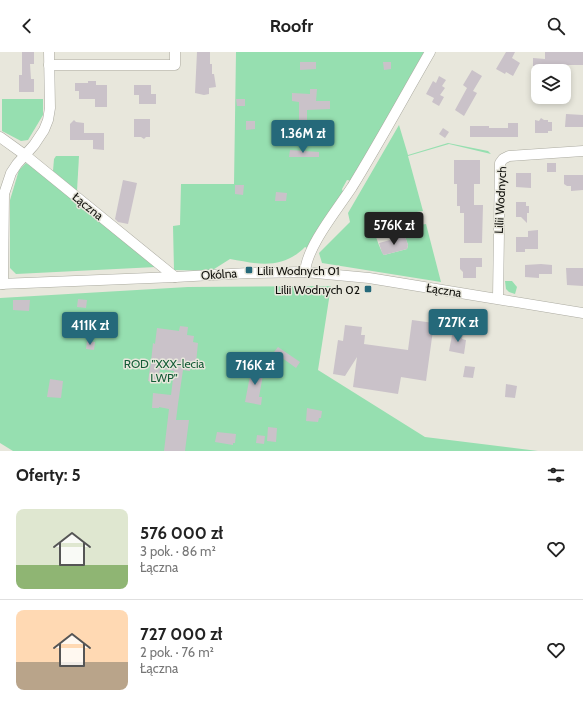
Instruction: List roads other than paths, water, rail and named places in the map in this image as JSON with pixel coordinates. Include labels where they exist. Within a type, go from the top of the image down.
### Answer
[{"type":"street","points":[[2,284],[4,194],[11,173],[40,136],[48,120],[50,108],[49,52]]},
{"type":"street","points":[[49,65],[175,65],[175,52]]},
{"type":"street","points":[[305,272],[310,251],[352,187],[430,52]]},
{"type":"street","name":"Łączna","points":[[0,137],[25,155],[175,277]]},
{"type":"street","name":"Lilii Wodnych","points":[[498,298],[499,167],[501,162],[504,158],[509,156],[583,151]]},
{"type":"street","name":"Okólna","points":[[2,284],[175,277],[249,272],[305,272]]},
{"type":"street","name":"Łączna","points":[[305,272],[369,278],[583,313]]},
{"type":"place","name":"Lilii Wodnych 01","points":[[249,270]]},
{"type":"place","name":"Lilii Wodnych 02","points":[[368,289]]},
{"type":"park label","name":"ROD \"XXX-lecia LWP\"","points":[[164,370]]}]
